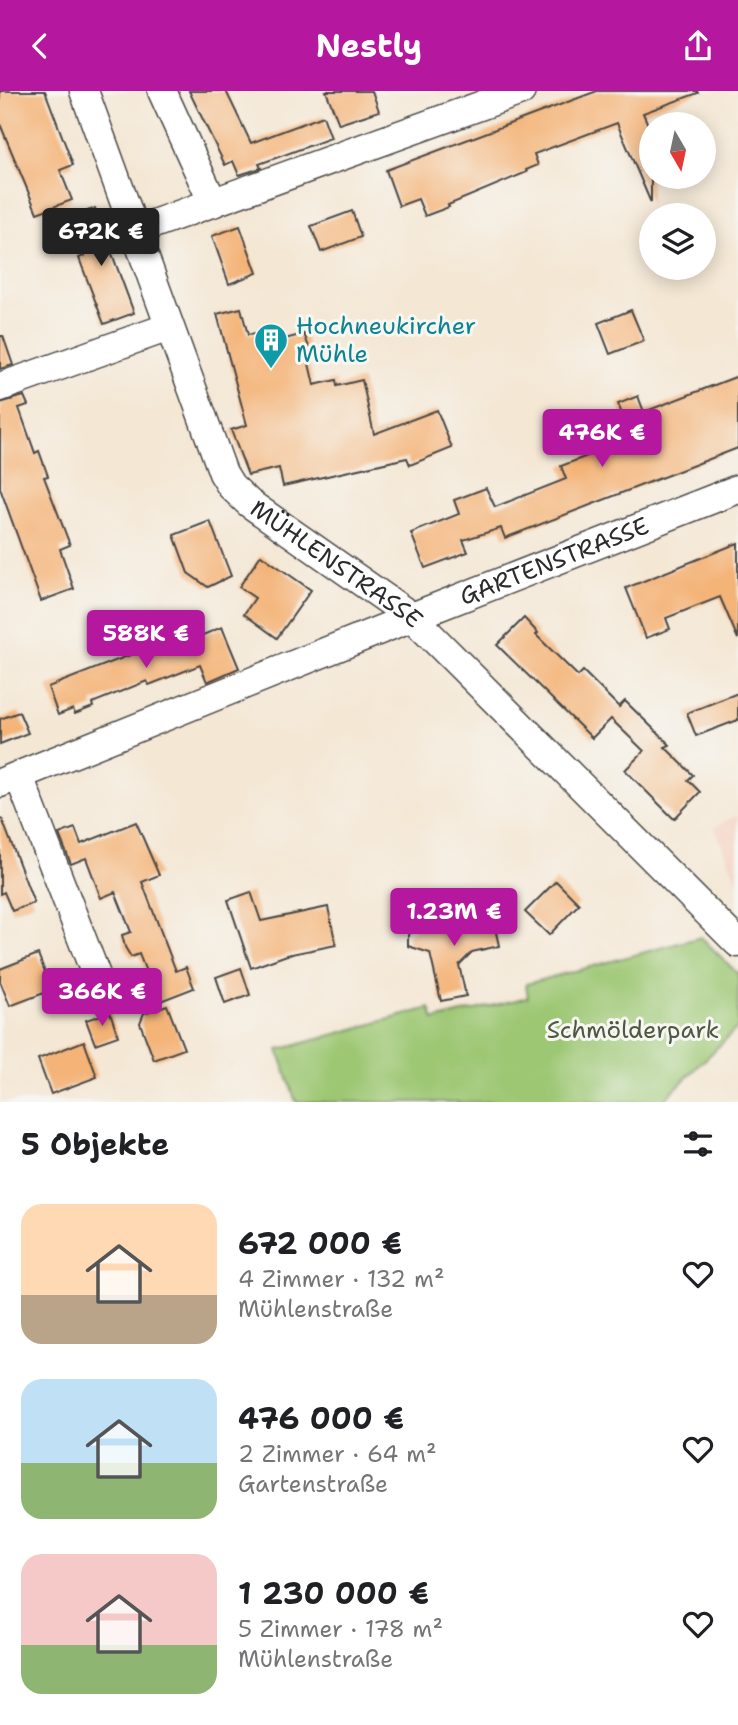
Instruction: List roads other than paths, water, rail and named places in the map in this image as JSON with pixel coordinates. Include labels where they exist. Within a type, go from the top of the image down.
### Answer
[{"type":"street","name":"MÜHLENSTRASSE","points":[[84,91],[223,473],[231,486],[249,503],[412,617],[738,943]]},
{"type":"street","points":[[162,91],[213,203]]},
{"type":"street","points":[[134,231],[485,97],[521,91]]},
{"type":"street","points":[[0,387],[169,327]]},
{"type":"street","name":"GARTENSTRASSE","points":[[100,988],[10,780],[412,617],[738,489]]},
{"type":"place","name":"Hochneukircher Mühle","points":[[271,370]]},
{"type":"park label","name":"Schmölderpark","points":[[633,1030]]}]
